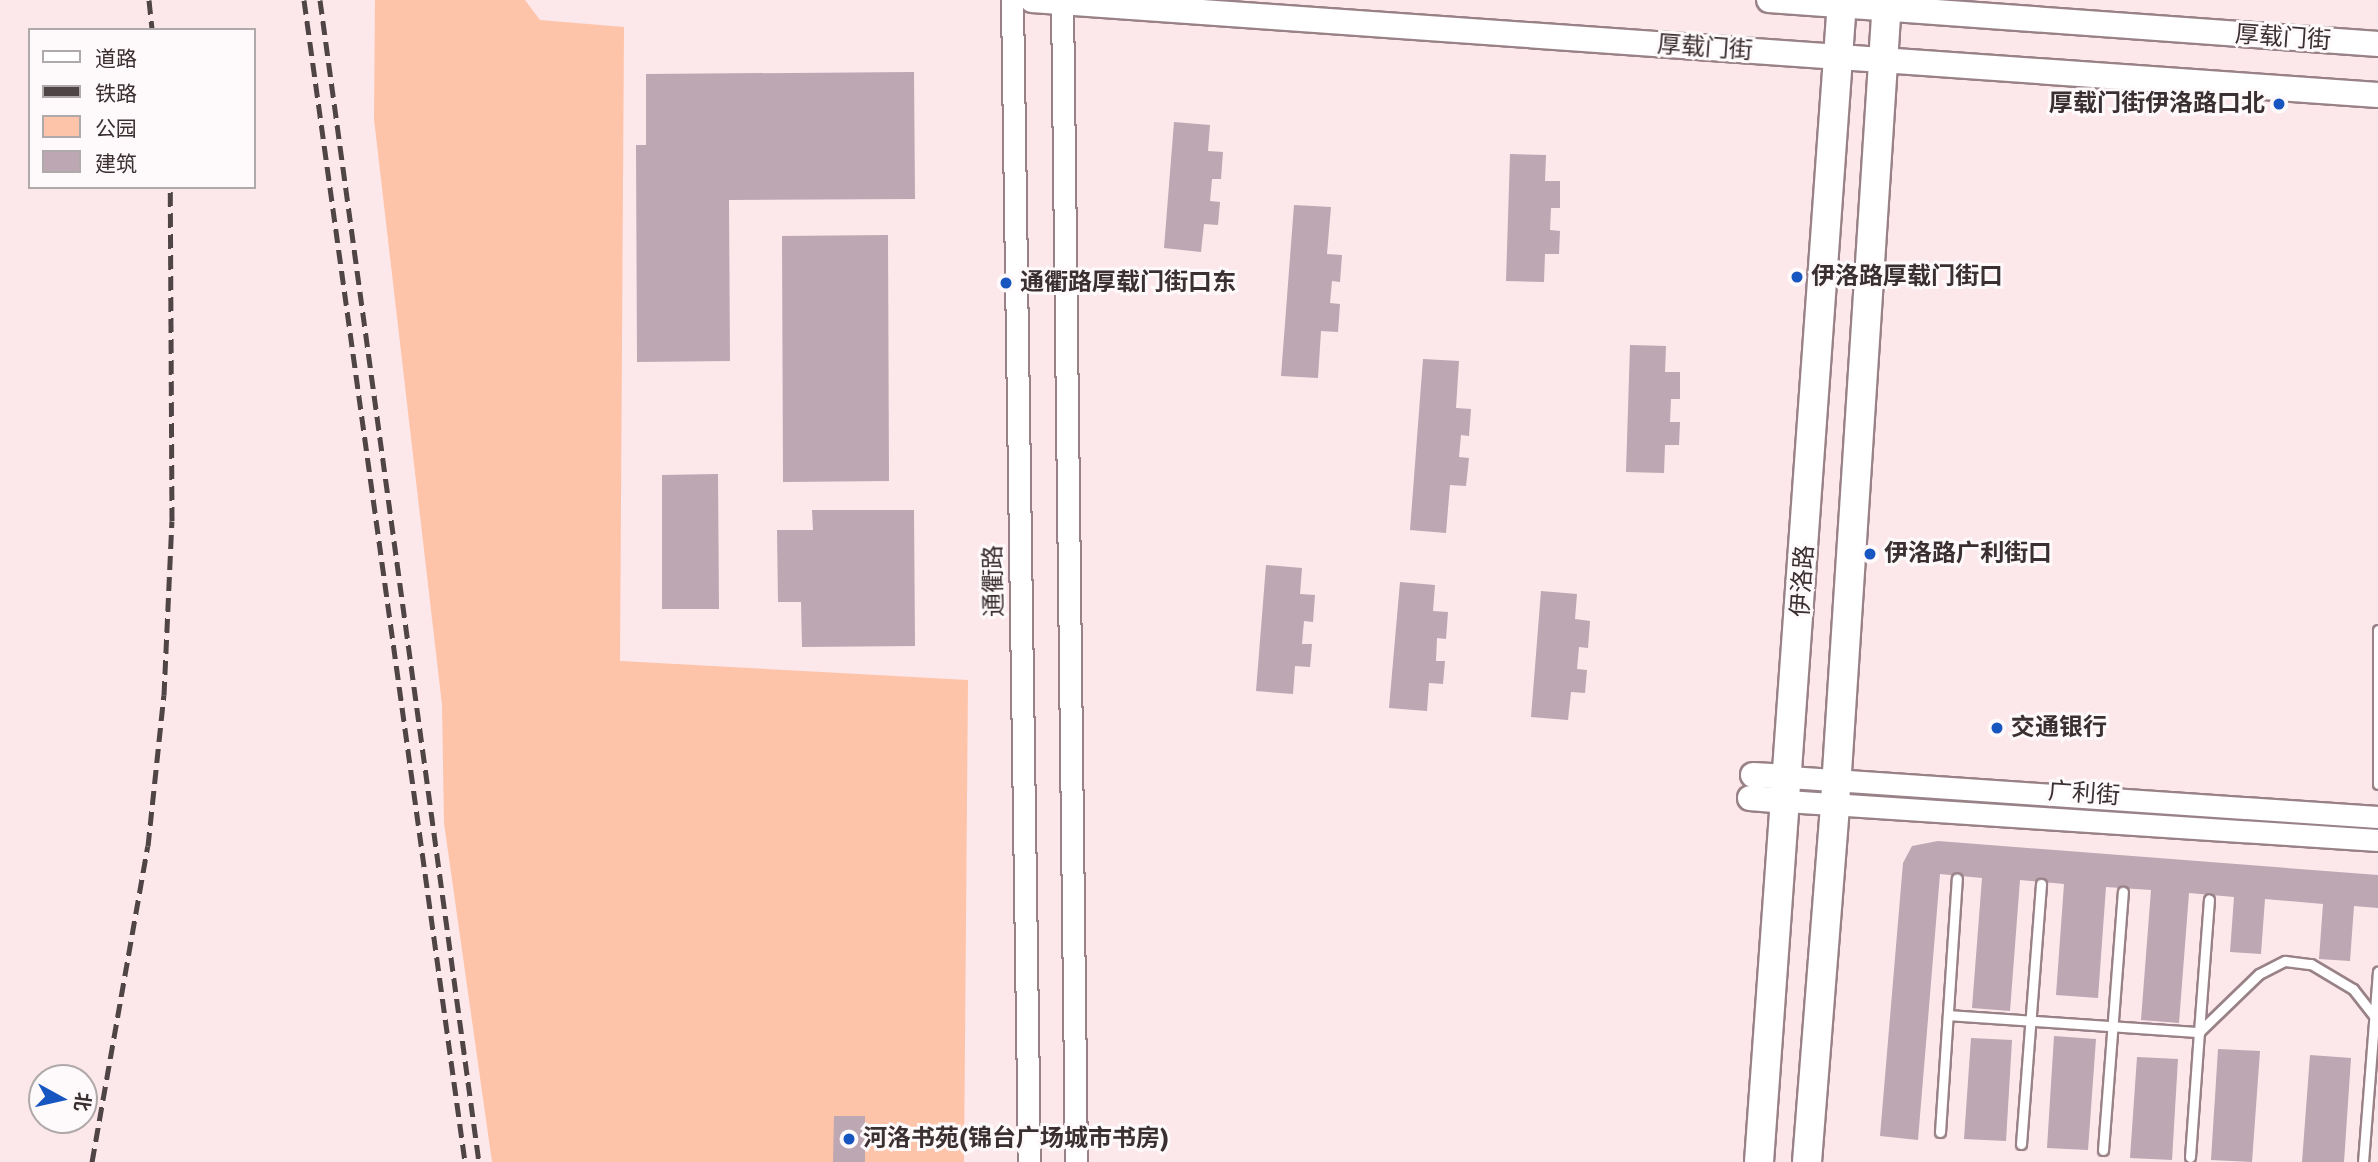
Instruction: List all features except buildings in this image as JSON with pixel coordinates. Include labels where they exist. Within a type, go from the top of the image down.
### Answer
[{"type":"main road","name":"厚载门街","points":[[1032,0],[2378,95]]},
{"type":"main road","name":"厚载门街","points":[[1769,0],[1886,5],[2378,44]]},
{"type":"main road","name":"伊洛路","points":[[1759,1162],[1788,789],[1842,3]]},
{"type":"main road","name":"伊洛路","points":[[1807,1162],[1836,791],[1886,5]]},
{"type":"main road","points":[[1752,786],[1788,789]]},
{"type":"street","name":"通衢路","points":[[1012,0],[1029,1162]]},
{"type":"street","points":[[1062,1],[1076,1162]]},
{"type":"street","name":"广利街","points":[[1788,789],[2378,817]]},
{"type":"street","name":"广利街","points":[[1836,791],[2378,840]]},
{"type":"lane","points":[[2378,630],[2378,784]]},
{"type":"lane","points":[[1940,1132],[1957,879]]},
{"type":"lane","points":[[2021,1144],[2041,884]]},
{"type":"lane","points":[[2103,1150],[2123,892]]},
{"type":"lane","points":[[2190,1157],[2209,899]]},
{"type":"lane","points":[[1948,1014],[2199,1032],[2259,974],[2286,961],[2311,964],[2353,989],[2376,1019]]},
{"type":"lane","points":[[2363,1162],[2378,972]]},
{"type":"green space","points":[[375,0],[525,0],[540,20],[624,27],[620,661],[968,680],[964,1162],[492,1162],[444,823],[442,705],[374,119]]},
{"type":"railway","points":[[149,0],[152,28]]},
{"type":"railway","points":[[304,0],[465,1162]]},
{"type":"railway","points":[[320,0],[479,1162]]},
{"type":"railway","points":[[92,1162],[148,846],[164,695],[172,521],[170,189]]},
{"type":"place","name":"厚载门街伊洛路口北","points":[[2279,104]]},
{"type":"place","name":"伊洛路厚载门街口","points":[[1797,277]]},
{"type":"place","name":"通衢路厚载门街口东","points":[[1006,283]]},
{"type":"place","name":"伊洛路广利街口","points":[[1870,554]]},
{"type":"place","name":"交通银行","points":[[1997,728]]},
{"type":"place","name":"河洛书苑(锦台广场城市书房)","points":[[849,1139]]}]
